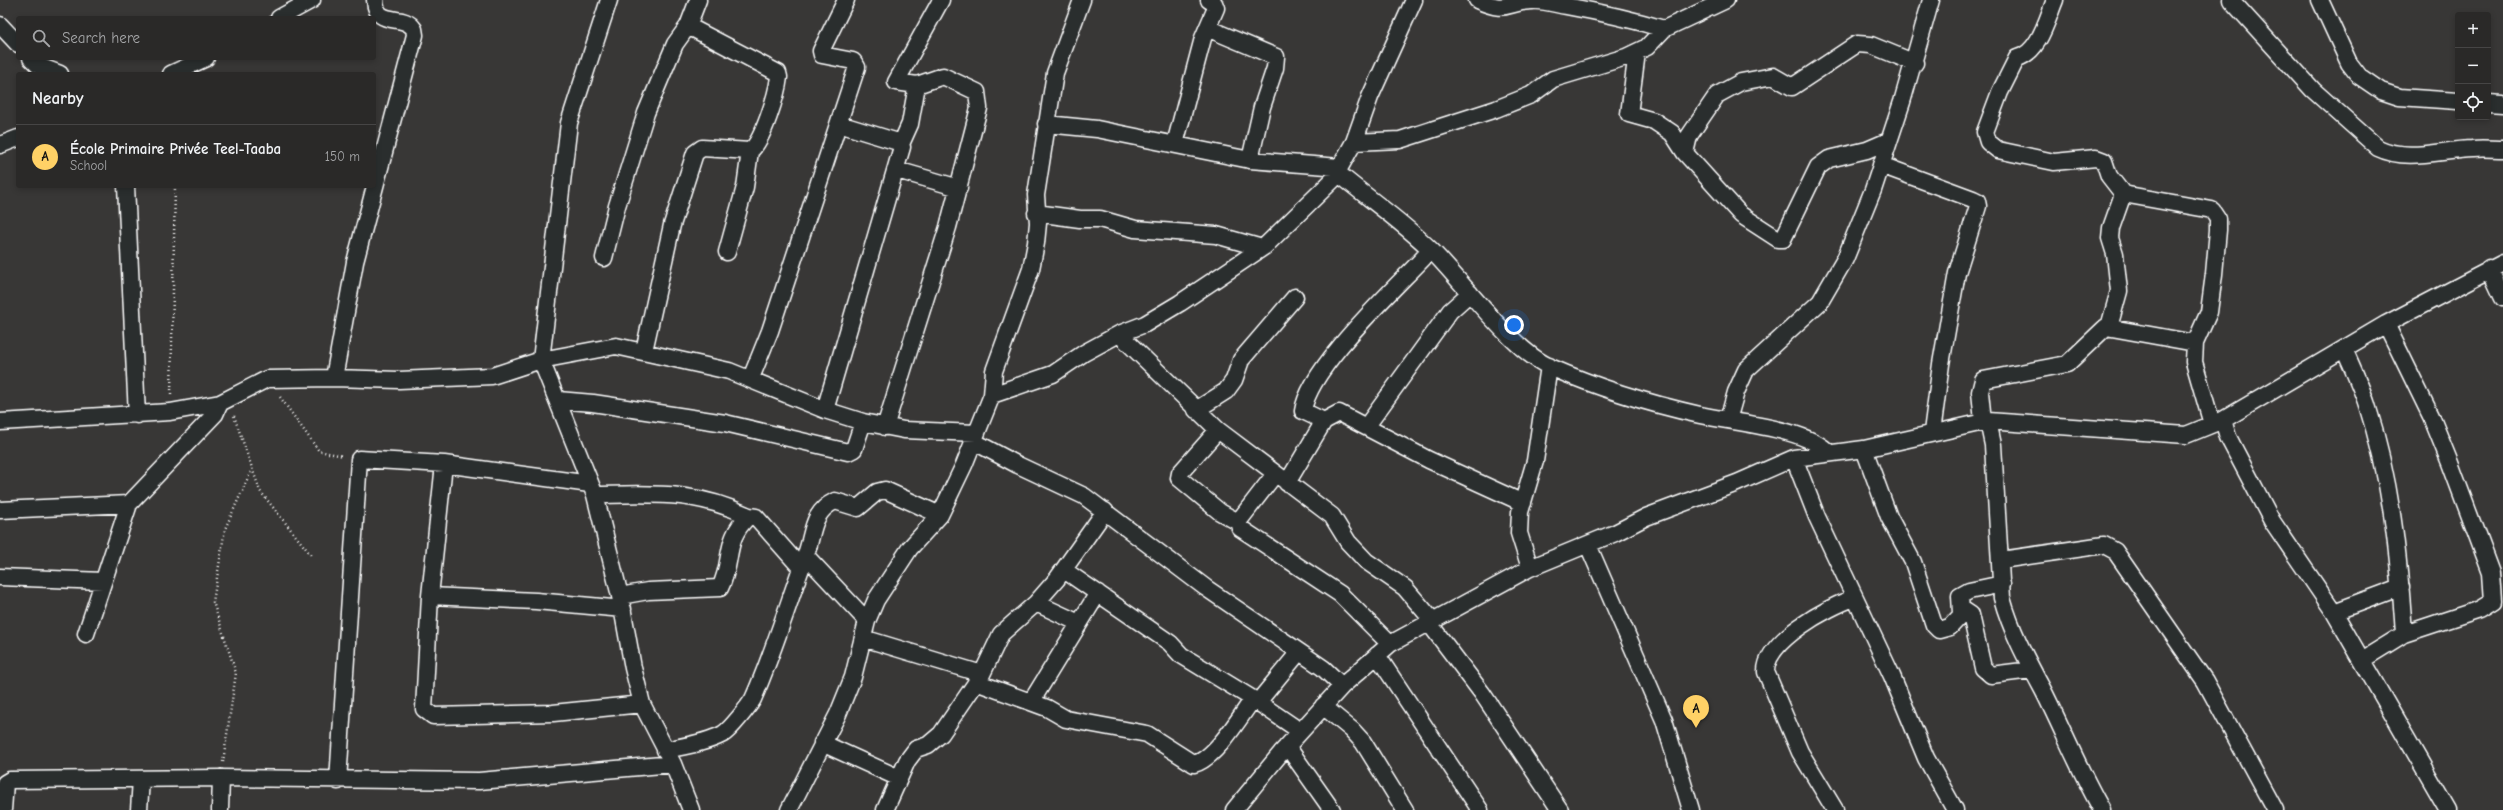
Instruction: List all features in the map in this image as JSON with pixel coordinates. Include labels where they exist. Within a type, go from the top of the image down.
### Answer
[{"type":"street","points":[[283,16],[312,0]]},
{"type":"street","points":[[374,0],[375,10],[378,15],[409,24],[414,30],[415,35],[376,183]]},
{"type":"street","points":[[608,0],[569,123],[541,360],[593,490],[622,602],[632,668],[642,704],[669,757],[691,810]]},
{"type":"street","points":[[604,258],[617,206],[646,113],[677,38],[688,26],[698,0]]},
{"type":"street","points":[[751,378],[770,331],[839,124],[856,63],[822,55],[821,51],[846,0]]},
{"type":"street","points":[[885,427],[959,188],[979,108],[977,92],[943,76],[917,85],[898,84],[896,80],[940,0]]},
{"type":"street","points":[[790,810],[853,677],[867,620],[883,587],[910,548],[940,515],[992,395],[994,370],[1031,269],[1038,223],[1036,213],[1036,195],[1055,73],[1082,0]]},
{"type":"street","points":[[1175,144],[1183,108],[1207,28],[1216,8],[1214,3],[1209,0]]},
{"type":"street","points":[[992,395],[1053,374],[1119,334],[1145,324],[1180,303],[1262,248],[1339,170],[1354,142],[1370,97],[1414,0]]},
{"type":"street","points":[[1477,0],[1492,6],[1505,8],[1532,1],[1554,4],[1630,18],[1664,29]]},
{"type":"street","points":[[1354,142],[1400,140],[1496,109],[1532,95],[1553,78],[1647,48],[1664,29],[1726,0]]},
{"type":"street","points":[[1728,420],[1736,392],[1746,370],[1820,302],[1845,259],[1881,165],[1914,63],[1931,0]]},
{"type":"street","points":[[2055,0],[2033,49],[2024,56],[2016,58],[2000,92],[1985,132],[1988,142],[1998,150],[2054,162],[2096,158],[2104,161],[2109,176],[2123,194],[2212,210],[2218,219],[2209,312],[2195,343],[2194,362],[2218,422],[2228,437],[2272,521],[2334,612],[2448,810]]},
{"type":"street","points":[[2231,0],[2313,90],[2378,148],[2388,153],[2418,155],[2472,149],[2503,148]]},
{"type":"street","points":[[2320,0],[2349,62],[2359,76],[2381,91],[2399,97],[2455,101]]},
{"type":"street","points":[[0,25],[16,42]]},
{"type":"street","points":[[644,351],[672,225],[695,153],[702,148],[750,151],[756,147],[765,125],[778,82],[778,73],[688,26]]},
{"type":"street","points":[[1207,28],[1276,57],[1275,68],[1262,107],[1250,160]]},
{"type":"street","points":[[1685,153],[1689,136],[1717,95],[1741,82],[1773,76],[1792,87],[1857,44],[1871,45],[1914,63]]},
{"type":"street","points":[[1637,52],[1630,114],[1661,124],[1672,133],[1685,153],[1741,215],[1778,239],[1783,239],[1818,167],[1829,159],[1866,150],[1888,141]]},
{"type":"street","points":[[33,60],[38,66],[54,72]]},
{"type":"street","points":[[175,72],[202,60]]},
{"type":"street","points":[[825,410],[897,170],[901,144],[910,124],[917,85]]},
{"type":"street","points":[[2491,103],[2503,104]]},
{"type":"street","points":[[839,124],[901,144]]},
{"type":"street","points":[[1046,124],[1097,129],[1250,160],[1339,170],[1431,250],[1515,340],[1549,366],[1595,384],[1700,415],[1802,436],[1821,445],[1829,453]]},
{"type":"street","points":[[0,145],[16,139]]},
{"type":"street","points":[[727,252],[746,187],[750,151]]},
{"type":"street","points":[[1881,165],[1973,199],[1977,201],[1978,206],[1957,272],[1941,364],[1932,432]]},
{"type":"street","points":[[897,170],[959,188]]},
{"type":"street","points":[[126,188],[137,415]]},
{"type":"street","points":[[334,378],[355,262],[375,188]]},
{"type":"street","points":[[2109,328],[2119,291],[2115,254],[2110,238],[2111,228],[2123,194]]},
{"type":"street","points":[[1036,213],[1080,219],[1100,219],[1135,229],[1216,234],[1262,248]]},
{"type":"street","points":[[1324,421],[1303,410],[1308,391],[1362,320],[1431,250]]},
{"type":"street","points":[[1234,810],[1287,746],[1323,706],[1342,686],[1390,644],[1530,568],[1588,544],[1646,517],[1794,458],[1864,449],[1902,442],[1932,432],[1986,421],[2186,435],[2218,422],[2386,324],[2496,265],[2503,298]]},
{"type":"street","points":[[1366,427],[1450,312],[1470,293]]},
{"type":"street","points":[[1196,410],[1226,391],[1234,380],[1241,360],[1295,297]]},
{"type":"street","points":[[2362,660],[2404,634],[2480,609],[2493,601],[2491,573],[2450,463],[2431,416],[2386,324]]},
{"type":"street","points":[[2102,810],[2077,766],[2044,692],[2031,670],[2006,610],[2002,584],[1993,445],[1980,392],[1983,380],[2067,364],[2103,329],[2109,328],[2195,343]]},
{"type":"street","points":[[1119,334],[1218,430],[1332,516],[1348,542],[1366,561],[1405,588],[1482,693],[1560,810]]},
{"type":"street","points":[[0,422],[170,412],[224,402],[267,379],[334,378],[399,380],[492,376],[541,360],[616,346],[644,351],[698,363],[751,378],[825,410],[863,422],[904,430],[974,437],[1018,465],[1084,496],[1206,588],[1323,668],[1342,686]]},
{"type":"street","points":[[2344,349],[2367,405],[2378,445],[2397,539],[2404,634]]},
{"type":"street","points":[[1530,568],[1519,533],[1523,503],[1535,461],[1549,366]]},
{"type":"street","points":[[558,400],[593,403],[725,423],[848,452],[854,449],[863,422]]},
{"type":"street","points":[[86,634],[129,504],[213,418],[224,402]]},
{"type":"street","points":[[1238,522],[1281,479],[1324,421],[1339,414],[1498,494],[1523,503]]},
{"type":"street","points":[[1218,430],[1180,473],[1179,478],[1220,512],[1238,522],[1242,531],[1340,594],[1390,644]]},
{"type":"street","points":[[1864,449],[1889,517],[1913,562],[1934,625],[1939,630],[1950,627],[1961,613],[1965,611],[1972,615],[1983,668],[1991,675],[2031,670]]},
{"type":"street","points":[[1794,458],[1817,517],[1892,676],[1926,758],[1955,810]]},
{"type":"street","points":[[338,781],[359,459],[444,464],[593,490],[669,493],[730,507],[749,516],[756,517],[867,620]]},
{"type":"street","points":[[444,464],[430,596],[424,709],[433,716],[553,713],[642,704]]},
{"type":"street","points":[[3,810],[5,783],[10,780],[221,778],[338,781],[479,781],[669,757],[724,733],[752,701],[803,562],[811,528],[818,513],[835,501],[858,508],[877,492],[885,490],[940,515]]},
{"type":"street","points":[[0,510],[129,504]]},
{"type":"street","points":[[885,810],[907,761],[916,749],[928,745],[941,734],[979,678],[1000,634],[1036,603],[1064,570],[1105,511]]},
{"type":"street","points":[[430,596],[622,602],[648,591],[720,588],[724,580],[732,536],[749,516]]},
{"type":"street","points":[[1588,544],[1664,720],[1691,810]]},
{"type":"street","points":[[2001,560],[2104,545],[2115,551],[2205,681],[2275,810]]},
{"type":"street","points":[[1064,570],[1170,643],[1181,656],[1256,701],[1300,731]]},
{"type":"street","points":[[0,577],[103,580]]},
{"type":"street","points":[[1961,613],[1960,596],[1969,591],[2002,584]]},
{"type":"street","points":[[2334,612],[2401,587]]},
{"type":"street","points":[[1031,702],[1098,593]]},
{"type":"street","points":[[1835,810],[1800,752],[1766,672],[1766,664],[1776,646],[1802,626],[1839,604],[1854,598]]},
{"type":"street","points":[[1036,603],[1080,623]]},
{"type":"street","points":[[863,638],[979,678],[1066,719],[1147,734],[1194,764],[1200,762],[1223,740],[1299,652]]},
{"type":"street","points":[[1377,655],[1480,810]]},
{"type":"street","points":[[1323,706],[1352,730],[1363,742],[1406,810]]},
{"type":"street","points":[[822,743],[899,778]]},
{"type":"street","points":[[1287,746],[1332,810]]},
{"type":"street","points":[[220,810],[221,778]]},
{"type":"street","points":[[139,810],[141,779]]},
{"type":"path","points":[[170,412],[175,188]]},
{"type":"path","points":[[267,379],[319,451],[359,459]]},
{"type":"path","points":[[224,402],[260,491],[310,555]]},
{"type":"path","points":[[221,778],[236,672],[214,602],[225,529],[252,469]]},
{"type":"place","name":"École Primaire Privée Teel-Taaba","points":[[1696,728]]}]
